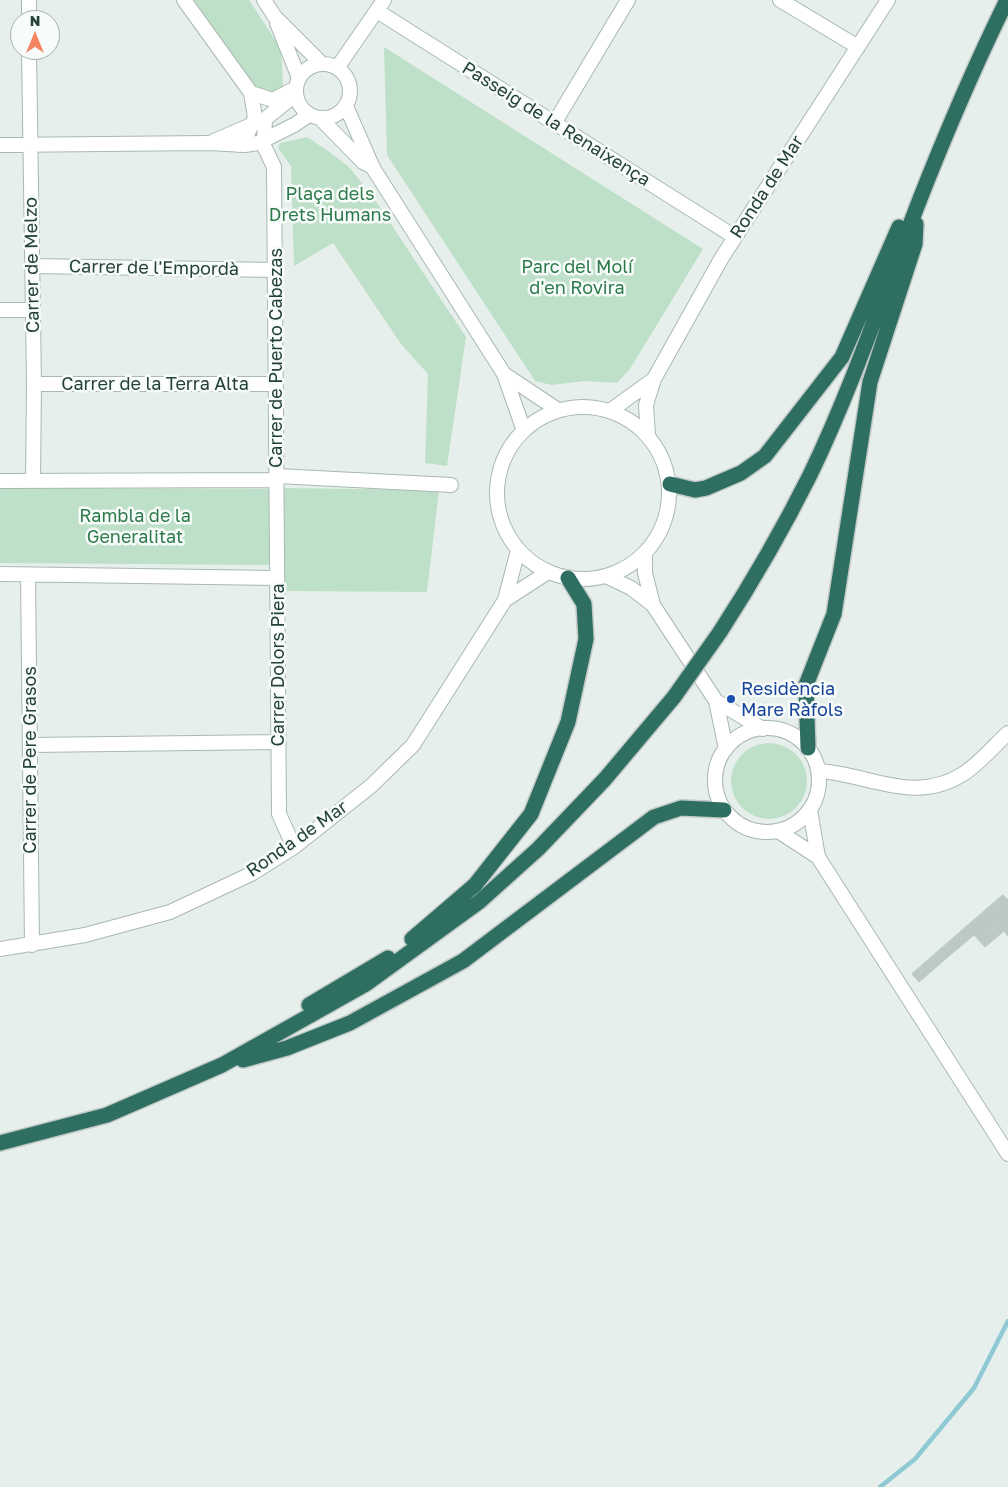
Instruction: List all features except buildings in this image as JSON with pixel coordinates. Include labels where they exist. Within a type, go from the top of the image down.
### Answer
[{"type":"highway","points":[[0,1143],[107,1115],[222,1065],[366,984],[478,902],[538,849],[599,786],[674,697],[720,632],[761,569],[811,474],[862,352],[918,203],[983,50],[1007,0]]},
{"type":"highway","points":[[670,484],[695,490],[706,488],[741,473],[766,456],[842,357],[910,203],[931,172]]},
{"type":"highway","points":[[808,748],[806,685],[834,614],[870,382],[914,244],[918,203]]},
{"type":"highway","points":[[222,1065],[265,1032],[399,951],[474,885],[531,814],[568,722],[586,639],[584,604],[568,578]]},
{"type":"highway","points":[[222,1065],[288,1048],[350,1023],[463,961],[654,817],[681,808],[724,810]]},
{"type":"street","points":[[184,0],[251,94],[255,118],[247,135],[238,145]]},
{"type":"street","points":[[0,145],[209,143],[238,145],[264,140],[315,117],[335,116],[346,106],[350,89],[344,74],[337,68],[322,64],[275,17],[264,0]]},
{"type":"street","points":[[555,122],[628,0]]},
{"type":"street","points":[[780,0],[858,47]]},
{"type":"street","name":"Ronda de Mar","points":[[648,435],[646,405],[654,380],[735,237],[888,0]]},
{"type":"street","points":[[337,68],[381,6]]},
{"type":"street","name":"Passeig de la Renaixença","points":[[381,6],[555,122],[735,237]]},
{"type":"street","points":[[275,17],[302,109],[315,117],[363,162],[373,168]]},
{"type":"street","name":"Carrer de Melzo","points":[[29,60],[34,384],[33,480]]},
{"type":"street","points":[[209,143],[265,119],[296,87],[305,71],[322,64]]},
{"type":"street","points":[[251,94],[273,100],[296,87]]},
{"type":"street","points":[[346,106],[373,168],[504,374],[523,428]]},
{"type":"street","name":"Carrer de Puerto Cabezas","points":[[265,119],[264,146],[274,167],[277,478]]},
{"type":"street","name":"Carrer de l'Empordà","points":[[32,266],[275,270]]},
{"type":"street","points":[[0,310],[33,310]]},
{"type":"street","points":[[504,374],[558,410]]},
{"type":"street","name":"Ronda de Mar","points":[[610,410],[654,380]]},
{"type":"street","name":"Carrer de la Terra Alta","points":[[34,384],[276,384]]},
{"type":"street","points":[[584,406],[610,410],[630,420],[648,435],[659,450],[666,466],[670,484],[667,515],[654,543],[645,553],[608,576],[568,578],[548,572],[517,554],[497,507],[498,474],[511,444],[523,428],[539,417],[558,410],[584,406]]},
{"type":"street","points":[[0,481],[277,478],[451,485]]},
{"type":"street","name":"Carrer Dolors Piera","points":[[277,478],[279,814],[294,847]]},
{"type":"street","points":[[645,553],[645,573],[652,605]]},
{"type":"street","name":"Ronda de Mar","points":[[0,949],[95,933],[170,912],[251,874],[294,847],[372,786],[414,745],[505,600],[517,554]]},
{"type":"street","name":"Ronda de Mar","points":[[505,600],[548,572]]},
{"type":"street","points":[[0,574],[277,578]]},
{"type":"street","name":"Carrer de Pere Grasos","points":[[28,575],[32,945]]},
{"type":"street","points":[[608,576],[630,588],[652,605],[716,701],[726,749]]},
{"type":"street","points":[[716,701],[763,729]]},
{"type":"street","points":[[763,729],[786,732],[808,748],[818,771],[819,786],[810,810],[795,824],[778,831],[767,832],[750,829],[736,821],[724,810],[717,794],[715,777],[719,761],[726,749],[735,740],[747,733],[763,729]]},
{"type":"street","points":[[818,771],[834,772],[907,789],[922,789],[963,774],[1008,733]]},
{"type":"street","points":[[30,745],[279,742]]},
{"type":"street","points":[[810,810],[818,857],[1008,1154]]},
{"type":"street","points":[[778,831],[818,857]]},
{"type":"green space","points":[[191,0],[249,0],[281,49],[283,86],[269,96],[250,86]]},
{"type":"green space","name":"Parc del Molí d'en Rovira","points":[[384,47],[703,249],[630,369],[617,383],[585,381],[551,385],[535,381],[387,155]]},
{"type":"green space","name":"Plaça dels Drets Humans","points":[[307,137],[349,167],[373,197],[466,337],[447,466],[425,463],[428,374],[401,344],[333,243],[294,266],[291,166],[278,148],[280,143]]},
{"type":"green space","name":"Rambla de la Generalitat","points":[[0,488],[270,489],[271,565],[0,563]]},
{"type":"green space","points":[[281,488],[439,490],[427,592],[283,591]]},
{"type":"green space","points":[[777,743],[790,749],[801,760],[807,773],[805,796],[790,813],[777,819],[761,819],[748,813],[733,796],[731,773],[737,760],[754,745]]},
{"type":"waterway","points":[[880,1487],[915,1459],[974,1388],[1008,1321]]},
{"type":"place","name":"Residència Mare Ràfols","points":[[731,699]]}]
